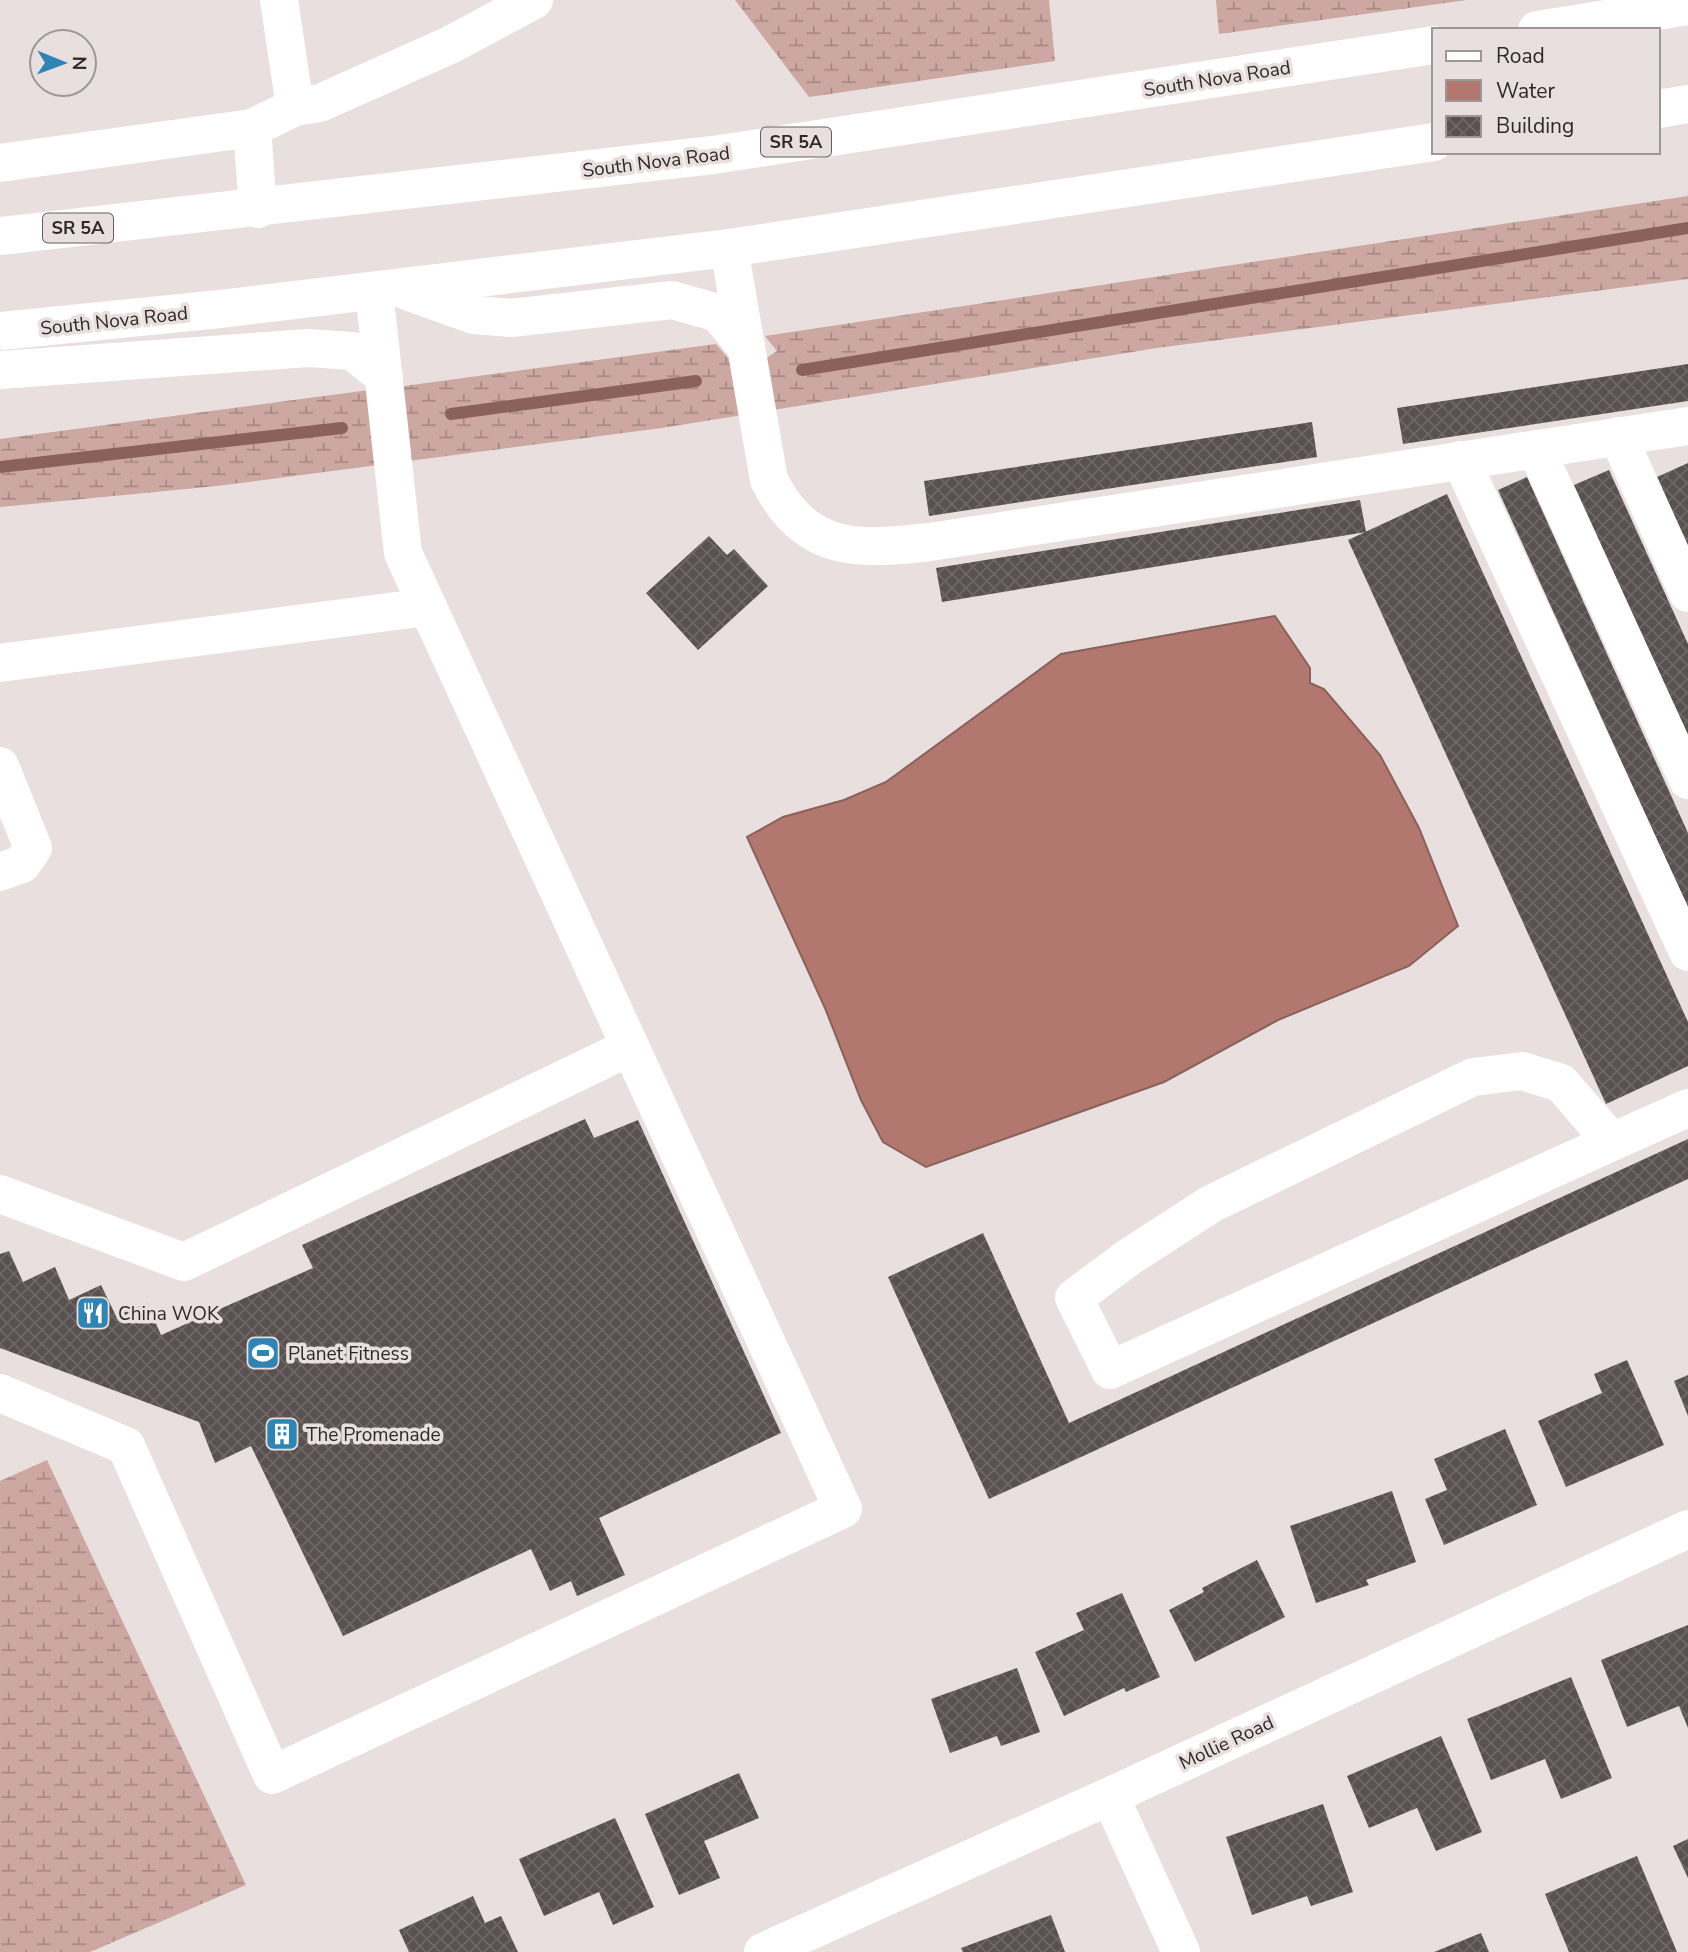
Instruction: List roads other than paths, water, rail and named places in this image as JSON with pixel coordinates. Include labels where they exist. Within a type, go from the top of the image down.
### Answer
[{"type":"main road","points":[[279,0],[295,107]]},
{"type":"main road","points":[[0,163],[251,128],[295,107],[320,103],[450,45],[534,0]]},
{"type":"main road","points":[[1550,28],[1688,6]]},
{"type":"main road","name":"South Nova Road","points":[[0,236],[258,209],[713,155],[1432,45]]},
{"type":"main road","points":[[251,128],[258,209]]},
{"type":"main road","name":"South Nova Road","points":[[0,331],[729,248],[1432,142]]},
{"type":"main road","points":[[729,248],[763,454],[777,496],[785,508],[811,532],[844,545],[865,548],[930,542],[1688,426]]},
{"type":"main road","points":[[0,1393],[126,1446],[272,1775],[844,1509],[403,553],[394,497],[384,376],[386,289],[474,315],[511,317],[672,300],[718,313],[746,347]]},
{"type":"main road","points":[[0,370],[308,348],[352,351],[384,376]]},
{"type":"main road","points":[[1618,436],[1688,593]]},
{"type":"main road","points":[[1536,449],[1688,780]]},
{"type":"main road","points":[[1461,460],[1688,952]]},
{"type":"main road","points":[[0,663],[427,607]]},
{"type":"main road","points":[[0,766],[33,848],[22,864],[0,872]]},
{"type":"main road","points":[[0,1194],[184,1262],[630,1047]]},
{"type":"main road","points":[[1612,1142],[1561,1083],[1522,1071],[1473,1077],[1211,1204],[1074,1298],[1110,1370],[1688,1108]]},
{"type":"main road","name":"Mollie Road","points":[[763,1952],[1110,1796],[1688,1529]]},
{"type":"main road","points":[[1110,1796],[1181,1952]]},
{"type":"water","points":[[1275,616],[1310,668],[1310,683],[1324,689],[1380,755],[1419,828],[1458,926],[1409,966],[1278,1020],[1164,1082],[926,1167],[883,1142],[861,1100],[825,1008],[747,837],[783,817],[844,800],[886,782],[1061,654]]},
{"type":"waterway","points":[[802,370],[1688,228]]},
{"type":"waterway","points":[[451,414],[696,381]]},
{"type":"waterway","points":[[0,467],[342,428]]},
{"type":"place","name":"China WOK","points":[[93,1313]]},
{"type":"place","name":"Planet Fitness","points":[[263,1353]]},
{"type":"place","name":"The Promenade","points":[[282,1434]]}]
